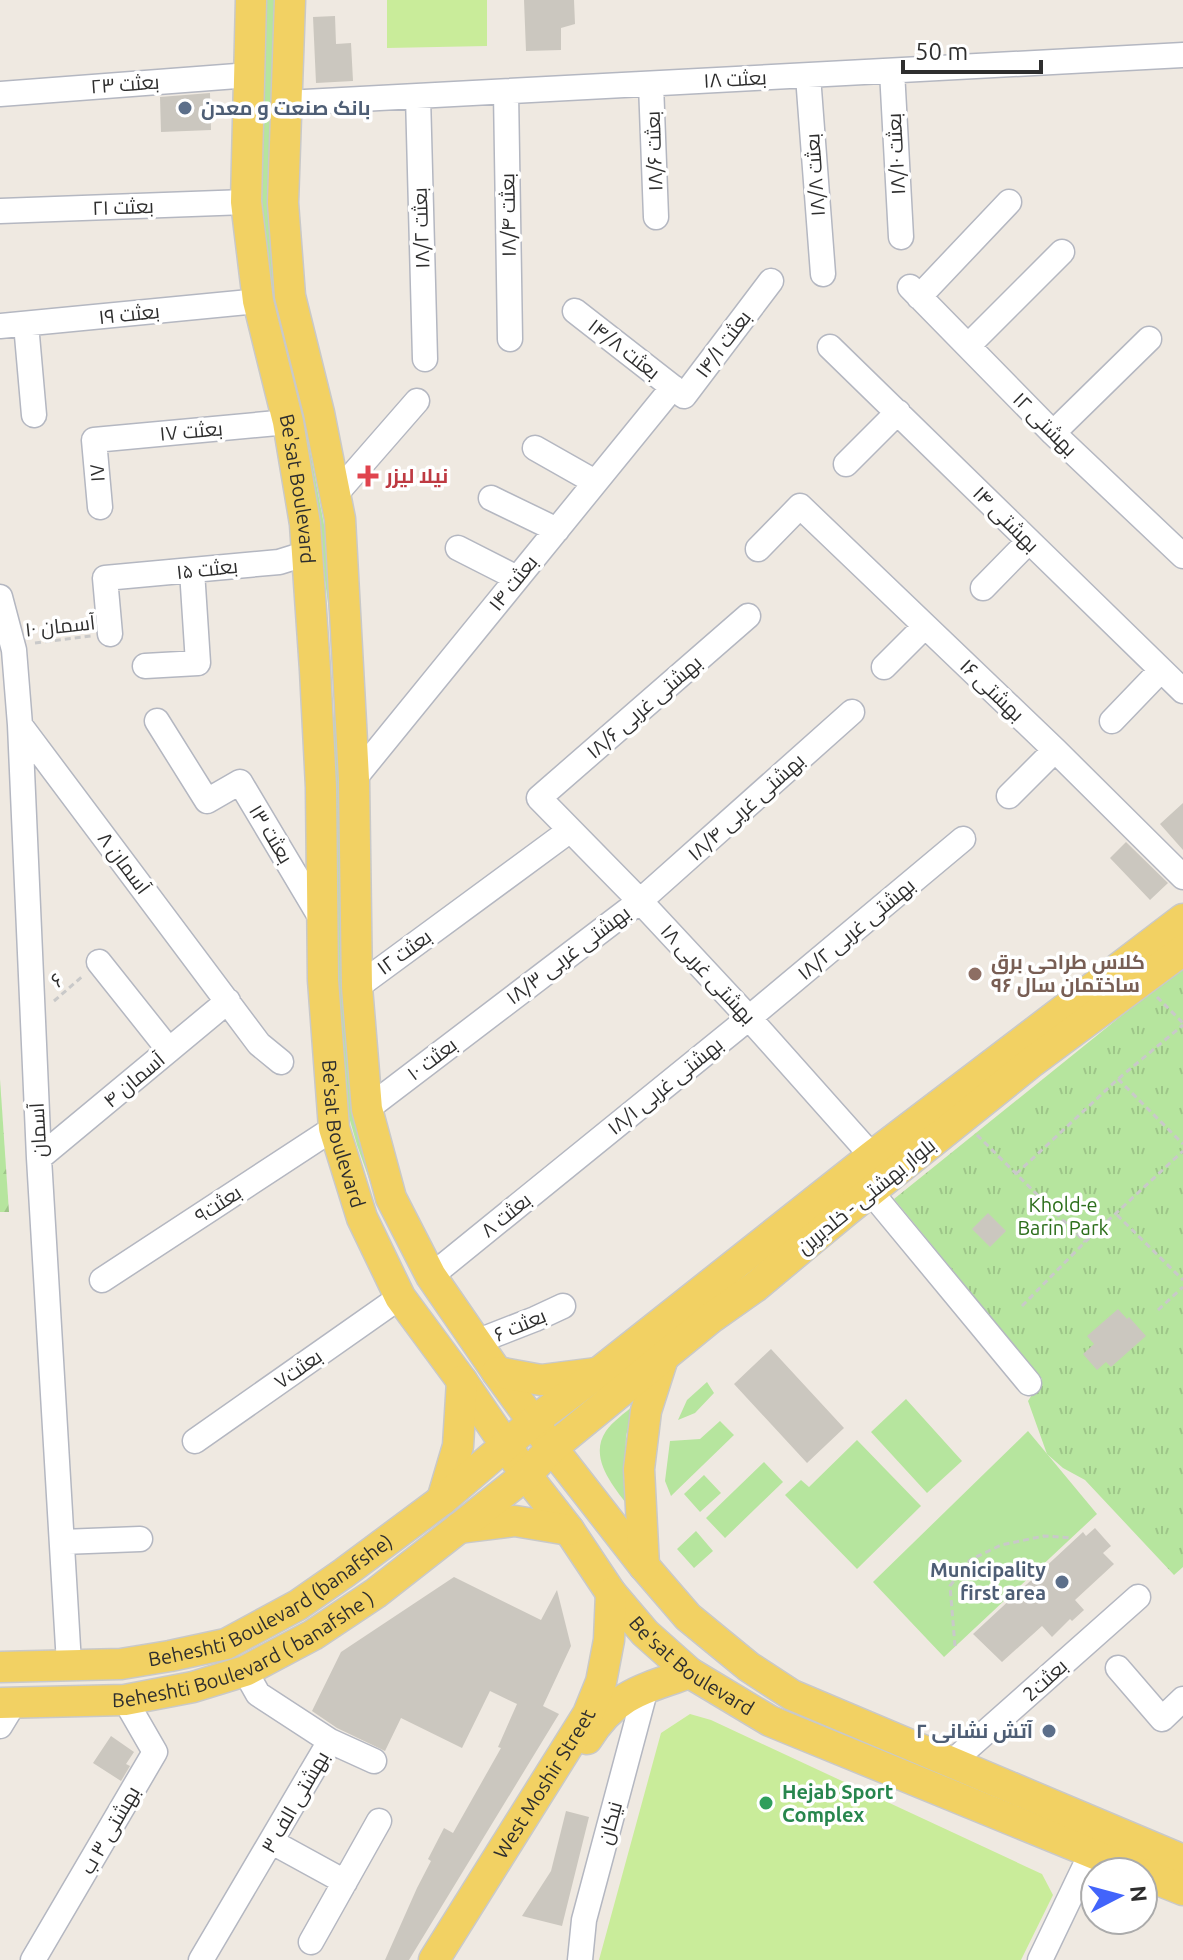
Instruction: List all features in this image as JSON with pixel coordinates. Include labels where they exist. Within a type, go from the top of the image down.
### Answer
[{"type":"main road","name":"Be'sat Boulevard","points":[[251,0],[246,202],[258,301],[288,422],[308,553],[321,787],[323,980],[334,1128],[362,1218],[400,1297],[611,1593],[645,1633],[690,1673],[770,1721],[1098,1839],[1183,1860]]},
{"type":"main road","name":"Be'sat Boulevard","points":[[290,0],[283,203],[290,296],[319,413],[340,519],[354,779],[357,987],[367,1109],[394,1204],[431,1276],[497,1372],[552,1448],[688,1617],[749,1667],[792,1695],[952,1762],[1098,1839],[1120,1856]]},
{"type":"main road","points":[[308,553],[343,550]]},
{"type":"main road","name":"بلوار بهشتی - خلدبرین","points":[[534,1421],[598,1373],[702,1308],[872,1156],[1183,919]]},
{"type":"main road","name":"بلوار بهشتی - خلدبرین","points":[[526,1475],[552,1448],[663,1358],[702,1308],[755,1287],[1032,1062],[1183,950]]},
{"type":"main road","points":[[362,1218],[394,1204]]},
{"type":"main road","points":[[644,1566],[639,1469],[646,1411],[663,1358]]},
{"type":"main road","points":[[497,1372],[541,1380],[598,1373]]},
{"type":"main road","points":[[442,1500],[458,1446],[462,1381]]},
{"type":"main road","name":"Beheshti Boulevard (banafshe)","points":[[0,1667],[121,1664],[226,1644],[298,1605],[344,1573],[442,1500],[534,1421]]},
{"type":"main road","name":"Beheshti Boulevard ( banafshe )","points":[[5,1710],[125,1700],[193,1687],[245,1671],[313,1635],[376,1593],[526,1475]]},
{"type":"main road","points":[[459,1528],[515,1521],[569,1530]]},
{"type":"main road","name":"West Moshir Street","points":[[611,1593],[609,1640],[623,1690]]},
{"type":"main road","name":"West Moshir Street","points":[[434,1960],[588,1714],[623,1690],[690,1673]]},
{"type":"main road","name":"West Moshir Street","points":[[448,1960],[597,1722],[623,1690]]},
{"type":"main road","name":"Be'sat Boulevard","points":[[1159,1880],[1183,1890]]},
{"type":"street","name":"بعثت ۱۸","points":[[286,103],[1183,55]]},
{"type":"street","name":"۱۸/۱۰ بعثت","points":[[892,71],[901,237]]},
{"type":"street","name":"۲۳ بعثت","points":[[0,94],[250,75]]},
{"type":"street","name":"۱۸/۸ بعثت","points":[[808,76],[823,274]]},
{"type":"street","name":"۱۸/۶ بعثت","points":[[651,84],[656,217]]},
{"type":"street","name":"۱۸/۴ بعثت","points":[[506,92],[510,339]]},
{"type":"street","name":"۱۸/۲ بعثت","points":[[418,96],[425,359]]},
{"type":"street","name":"۲۱ بعثت","points":[[0,211],[246,202]]},
{"type":"street","name":"۱۲ بهشتی","points":[[1009,202],[915,292],[1053,433],[1183,556]]},
{"type":"street","points":[[968,346],[1062,252]]},
{"type":"street","name":"۱۴/۱ بعثت","points":[[673,387],[684,396],[771,281]]},
{"type":"street","name":"بعثت ۱۹","points":[[0,326],[258,301]]},
{"type":"street","name":"۱۴/۸ بعثت","points":[[575,311],[673,387]]},
{"type":"street","points":[[26,324],[34,415]]},
{"type":"street","points":[[1053,433],[1149,339]]},
{"type":"street","name":"۱۴ بهشتی","points":[[830,347],[1183,691]]},
{"type":"street","name":"بعثت ۱۴","points":[[354,779],[673,387]]},
{"type":"street","points":[[335,495],[417,401]]},
{"type":"street","points":[[846,464],[898,412]]},
{"type":"street","name":"بعثت ۱۷","points":[[94,440],[288,422]]},
{"type":"street","name":"۱۷","points":[[94,440],[100,507]]},
{"type":"street","points":[[535,448],[595,482]]},
{"type":"street","points":[[491,498],[557,530]]},
{"type":"street","name":"۱۶ بهشتی","points":[[758,549],[800,506],[1183,877]]},
{"type":"street","points":[[983,588],[1029,541]]},
{"type":"street","points":[[458,548],[517,578]]},
{"type":"street","name":"بعثت ۱۵","points":[[110,634],[105,578],[279,562],[308,553]]},
{"type":"street","points":[[145,666],[198,663],[192,571]]},
{"type":"street","name":"آسمان","points":[[0,597],[12,645],[20,725],[39,1158],[69,1664]]},
{"type":"street","name":"بهشتی غربی ۱۸/۶","points":[[539,798],[748,616]]},
{"type":"street","points":[[884,667],[925,626]]},
{"type":"street","points":[[1112,721],[1161,670]]},
{"type":"street","name":"بهشتی غربی ۱۸/۴","points":[[640,901],[852,712]]},
{"type":"street","name":"۱۳ بعثت","points":[[157,721],[207,801],[240,782],[321,918]]},
{"type":"street","name":"۸ آسمان","points":[[20,725],[259,1044],[281,1062]]},
{"type":"street","points":[[1009,796],[1055,750]]},
{"type":"street","name":"بهشتی غربی ۱۸","points":[[539,798],[749,1018],[872,1156]]},
{"type":"street","name":"۱۲ بعثت","points":[[357,987],[569,831]]},
{"type":"street","name":"بهشتی غربی ۱۸/۲","points":[[749,1018],[963,839]]},
{"type":"street","name":"بهشتی غربی ۱۸/۳","points":[[497,1009],[640,901]]},
{"type":"street","points":[[99,962],[169,1050]]},
{"type":"street","name":"۴ آسمان","points":[[39,1158],[228,1001]]},
{"type":"street","name":"۱۰ بعثت","points":[[367,1109],[497,1009]]},
{"type":"street","name":"بهشتی غربی ۱۸/۱","points":[[581,1154],[749,1018]]},
{"type":"street","name":"بعثت۹","points":[[102,1280],[334,1128]]},
{"type":"street","name":"۸ بعثت","points":[[431,1276],[581,1154]]},
{"type":"street","points":[[870,1191],[1029,1383]]},
{"type":"street","name":"بعثت۷","points":[[195,1441],[400,1297]]},
{"type":"street","name":"۶ بعثت","points":[[476,1342],[563,1306]]},
{"type":"street","points":[[62,1542],[140,1539]]},
{"type":"street","name":"2بعثت","points":[[952,1762],[1138,1597]]},
{"type":"street","points":[[1118,1668],[1162,1719],[1183,1699]]},
{"type":"street","name":"بهشتی الف ۳","points":[[201,1960],[330,1741],[258,1694],[245,1671]]},
{"type":"street","name":"نیکان","points":[[580,1960],[623,1690]]},
{"type":"street","name":"بهشتی ۳ ب","points":[[33,1960],[155,1752],[125,1700]]},
{"type":"street","points":[[330,1741],[374,1761]]},
{"type":"street","points":[[311,1942],[379,1821]]},
{"type":"street","points":[[1040,1960],[1098,1839]]},
{"type":"street","points":[[272,1842],[345,1882]]},
{"type":"path","name":"۱۰ آسمان","points":[[12,645],[110,634]]},
{"type":"path","name":"۶","points":[[33,1020],[99,962]]},
{"type":"path","points":[[1016,1174],[1118,1079],[1183,1024],[1142,981]]},
{"type":"path","points":[[1118,1079],[1183,1144]]},
{"type":"path","points":[[963,1118],[1085,1242]]},
{"type":"path","points":[[1022,1306],[1085,1242],[1183,1151]]},
{"type":"path","points":[[1116,1214],[1183,1280]]},
{"type":"path","points":[[1158,1310],[1183,1287]]},
{"type":"path","points":[[955,1646],[950,1586],[970,1560],[1001,1545],[1044,1536],[1072,1538]]},
{"type":"green space","points":[[265,0],[278,0],[270,239],[333,572],[377,1201],[343,1096],[334,909],[334,649],[311,474],[275,319],[261,223]]},
{"type":"green space","points":[[387,0],[487,0],[487,46],[387,48]]},
{"type":"green space","name":"Khold-e Barin Park","points":[[1183,969],[1183,1567],[1174,1575],[1085,1480],[1063,1468],[1047,1454],[1028,1401],[1042,1379],[894,1199]]},
{"type":"green space","points":[[0,1079],[9,1212],[0,1212]]},
{"type":"green space","points":[[707,1382],[714,1393],[695,1413],[678,1420],[687,1400]]},
{"type":"green space","points":[[906,1399],[962,1461],[927,1493],[871,1432]]},
{"type":"green space","points":[[634,1405],[626,1436],[625,1477],[632,1511],[606,1473],[600,1452],[606,1431]]},
{"type":"green space","points":[[720,1421],[734,1435],[671,1496],[665,1481],[670,1441],[700,1439]]},
{"type":"green space","points":[[1028,1431],[1097,1514],[944,1657],[873,1582]]},
{"type":"green space","points":[[857,1440],[921,1506],[857,1569],[785,1495],[801,1480],[809,1487]]},
{"type":"green space","points":[[764,1462],[783,1482],[725,1538],[706,1518]]},
{"type":"green space","points":[[704,1475],[721,1493],[700,1512],[684,1494]]},
{"type":"green space","points":[[696,1531],[713,1551],[694,1568],[677,1549]]},
{"type":"green space","name":"Hejab Sport Complex","points":[[690,1714],[711,1720],[1042,1874],[1053,1895],[1021,1960],[599,1960],[661,1733]]},
{"type":"building","points":[[524,0],[574,0],[575,24],[561,28],[561,50],[526,51]]},
{"type":"building","points":[[335,16],[336,44],[351,43],[353,81],[316,83],[313,17]]},
{"type":"building","name":"بانک صنعت و معدن","points":[[210,93],[211,130],[161,132],[160,97]]},
{"type":"building","points":[[1183,803],[1183,850],[1160,824]]},
{"type":"building","points":[[1126,842],[1168,883],[1150,900],[1110,858]]},
{"type":"building","points":[[988,1213],[1006,1231],[990,1247],[972,1229]]},
{"type":"building","points":[[1118,1309],[1146,1336],[1111,1367],[1106,1362],[1097,1370],[1083,1354],[1094,1344],[1087,1336]]},
{"type":"building","points":[[771,1349],[844,1428],[807,1463],[734,1384]]},
{"type":"building","name":"Municipality first area","points":[[1095,1528],[1111,1546],[1103,1553],[1114,1564],[1075,1600],[1084,1610],[1052,1637],[1042,1626],[1002,1662],[973,1634],[1083,1532],[1086,1536]]},
{"type":"building","points":[[454,1577],[541,1620],[557,1590],[571,1646],[543,1706],[559,1714],[409,1960],[385,1960],[431,1861],[428,1859],[444,1828],[453,1833],[501,1748],[498,1747],[517,1704],[490,1691],[462,1748],[401,1718],[385,1751],[337,1728],[312,1711],[341,1652]]},
{"type":"building","points":[[111,1736],[134,1752],[121,1781],[93,1763]]},
{"type":"building","points":[[566,1811],[589,1817],[562,1926],[522,1916],[551,1871]]},
{"type":"place","name":"بانک صنعت و معدن","points":[[185,108]]},
{"type":"place","name":"نیلا لیزر","points":[[368,476]]},
{"type":"place","name":"کلاس طراحی برق ساختمان سال ۹۶","points":[[975,974]]},
{"type":"place","name":"Municipality first area","points":[[1062,1582]]},
{"type":"place","name":"آتش نشانی ۲","points":[[1049,1731]]},
{"type":"place","name":"Hejab Sport Complex","points":[[766,1803]]}]
